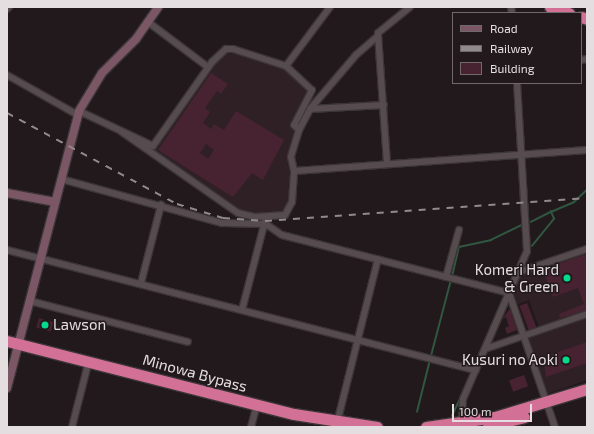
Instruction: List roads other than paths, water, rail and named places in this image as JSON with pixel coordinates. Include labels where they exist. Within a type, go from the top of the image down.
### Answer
[{"type":"highway","points":[[550,7],[566,12]]},
{"type":"highway","name":"Minowa Bypass","points":[[7,341],[14,347],[87,368],[255,412],[322,427]]},
{"type":"highway","name":"Minowa Bypass","points":[[14,347],[337,425],[377,427]]},
{"type":"highway","points":[[482,427],[548,406],[587,389]]},
{"type":"highway","points":[[426,427],[462,424],[548,406],[587,396]]},
{"type":"street","points":[[7,388],[14,347],[30,301],[79,113],[102,73],[148,22],[158,7]]},
{"type":"street","points":[[286,66],[330,7]]},
{"type":"street","points":[[122,132],[238,213],[246,217],[285,215],[292,202],[294,171],[291,157],[299,130],[310,109],[356,55],[410,7]]},
{"type":"street","points":[[148,22],[208,67]]},
{"type":"street","points":[[378,36],[387,164]]},
{"type":"street","points":[[7,75],[79,113],[153,146],[208,67],[226,49],[286,66],[312,90],[294,125],[299,130]]},
{"type":"street","points":[[462,424],[463,399],[473,370],[485,349],[507,292],[519,272],[527,251],[517,84]]},
{"type":"street","points":[[310,109],[384,105]]},
{"type":"street","points":[[294,171],[587,150]]},
{"type":"street","points":[[61,179],[161,205],[222,223],[266,224],[282,235],[507,292]]},
{"type":"street","points":[[8,196],[55,202]]},
{"type":"street","points":[[141,283],[161,205]]},
{"type":"street","points":[[242,310],[266,224],[264,215]]},
{"type":"street","points":[[450,278],[459,230]]},
{"type":"street","points":[[519,272],[587,249]]},
{"type":"street","points":[[7,250],[141,283],[473,370]]},
{"type":"street","points":[[337,425],[378,259]]},
{"type":"street","points":[[507,292],[524,335],[555,427]]},
{"type":"street","points":[[30,301],[188,342]]},
{"type":"street","points":[[485,349],[587,314]]},
{"type":"street","points":[[72,427],[87,368]]},
{"type":"street","points":[[251,427],[255,412]]},
{"type":"waterway","points":[[532,246],[554,219],[551,212],[574,202],[587,190]]},
{"type":"waterway","points":[[531,222],[551,212]]},
{"type":"waterway","points":[[452,277],[459,247],[491,240],[522,225]]},
{"type":"waterway","points":[[431,356],[451,280]]},
{"type":"waterway","points":[[417,412],[430,360]]},
{"type":"waterway","points":[[452,416],[461,397]]},
{"type":"railway","points":[[7,113],[177,204],[223,218],[265,221],[587,198]]},
{"type":"place","name":"Komeri Hard & Green","points":[[567,278]]},
{"type":"place","name":"Lawson","points":[[45,325]]},
{"type":"place","name":"Kusuri no Aoki","points":[[566,360]]}]
